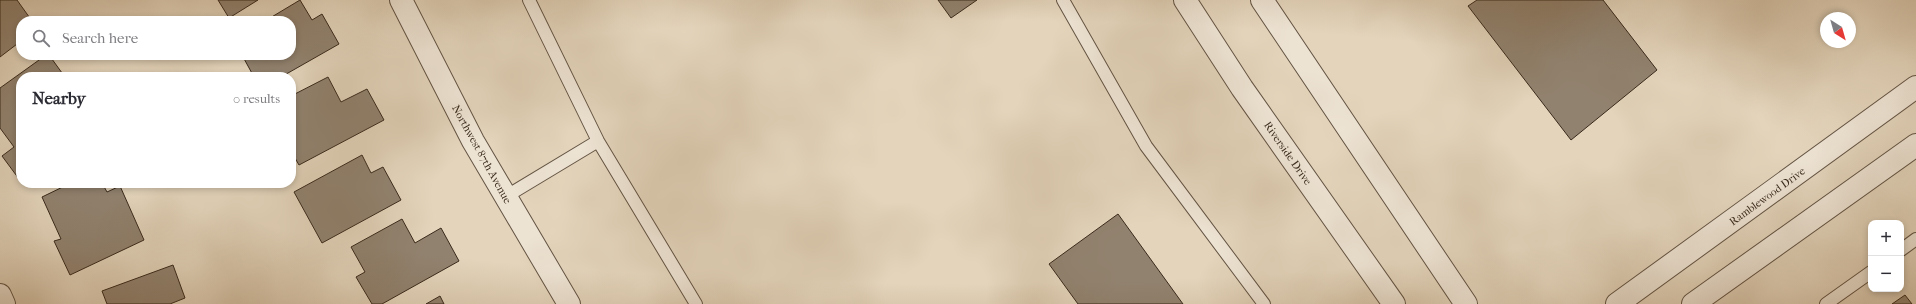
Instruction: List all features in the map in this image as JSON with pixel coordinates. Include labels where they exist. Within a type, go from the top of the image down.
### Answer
[{"type":"street","name":"Northwest 87th Avenue","points":[[401,0],[473,141],[569,304]]},
{"type":"street","name":"Riverside Drive","points":[[1185,0],[1242,88],[1394,304]]},
{"type":"street","points":[[1262,0],[1466,304]]},
{"type":"street","name":"Ramblewood Drive","points":[[1617,304],[1916,88]]},
{"type":"street","points":[[1693,304],[1916,144]]},
{"type":"street","points":[[0,295],[4,304]]},
{"type":"lane","points":[[529,0],[598,141],[696,304]]},
{"type":"lane","points":[[1063,0],[1146,146],[1264,304]]},
{"type":"lane","points":[[505,197],[598,141]]},
{"type":"lane","points":[[1904,248],[1916,239]]},
{"type":"lane","points":[[1826,304],[1868,274]]},
{"type":"building","points":[[0,0],[17,0],[28,16],[16,16],[16,45],[0,57]]},
{"type":"building","points":[[218,0],[258,0],[232,16],[228,16]]},
{"type":"building","points":[[300,0],[312,20],[322,14],[339,44],[290,72],[251,72],[245,60],[296,60],[296,16],[273,16]]},
{"type":"building","points":[[938,0],[977,0],[951,18]]},
{"type":"building","points":[[1477,0],[1603,0],[1657,70],[1571,140],[1468,6]]},
{"type":"building","points":[[39,60],[53,60],[61,72],[22,72]]},
{"type":"building","points":[[16,77],[16,175],[2,156],[14,147],[0,128],[0,88]]},
{"type":"building","points":[[328,77],[341,102],[367,89],[384,120],[299,165],[296,160],[296,93]]},
{"type":"building","points":[[362,155],[371,173],[383,167],[401,200],[322,243],[294,192]]},
{"type":"building","points":[[61,188],[105,188],[107,192],[116,188],[121,188],[144,240],[70,275],[54,241],[61,239],[42,197]]},
{"type":"building","points":[[1118,214],[1183,304],[1078,304],[1049,264]]},
{"type":"building","points":[[402,219],[415,243],[441,228],[459,261],[382,304],[372,304],[356,277],[365,272],[351,247]]},
{"type":"building","points":[[173,265],[185,298],[170,304],[107,304],[102,291]]},
{"type":"building","points":[[1905,295],[1912,304],[1892,304]]},
{"type":"building","points":[[440,296],[444,304],[426,304]]}]
